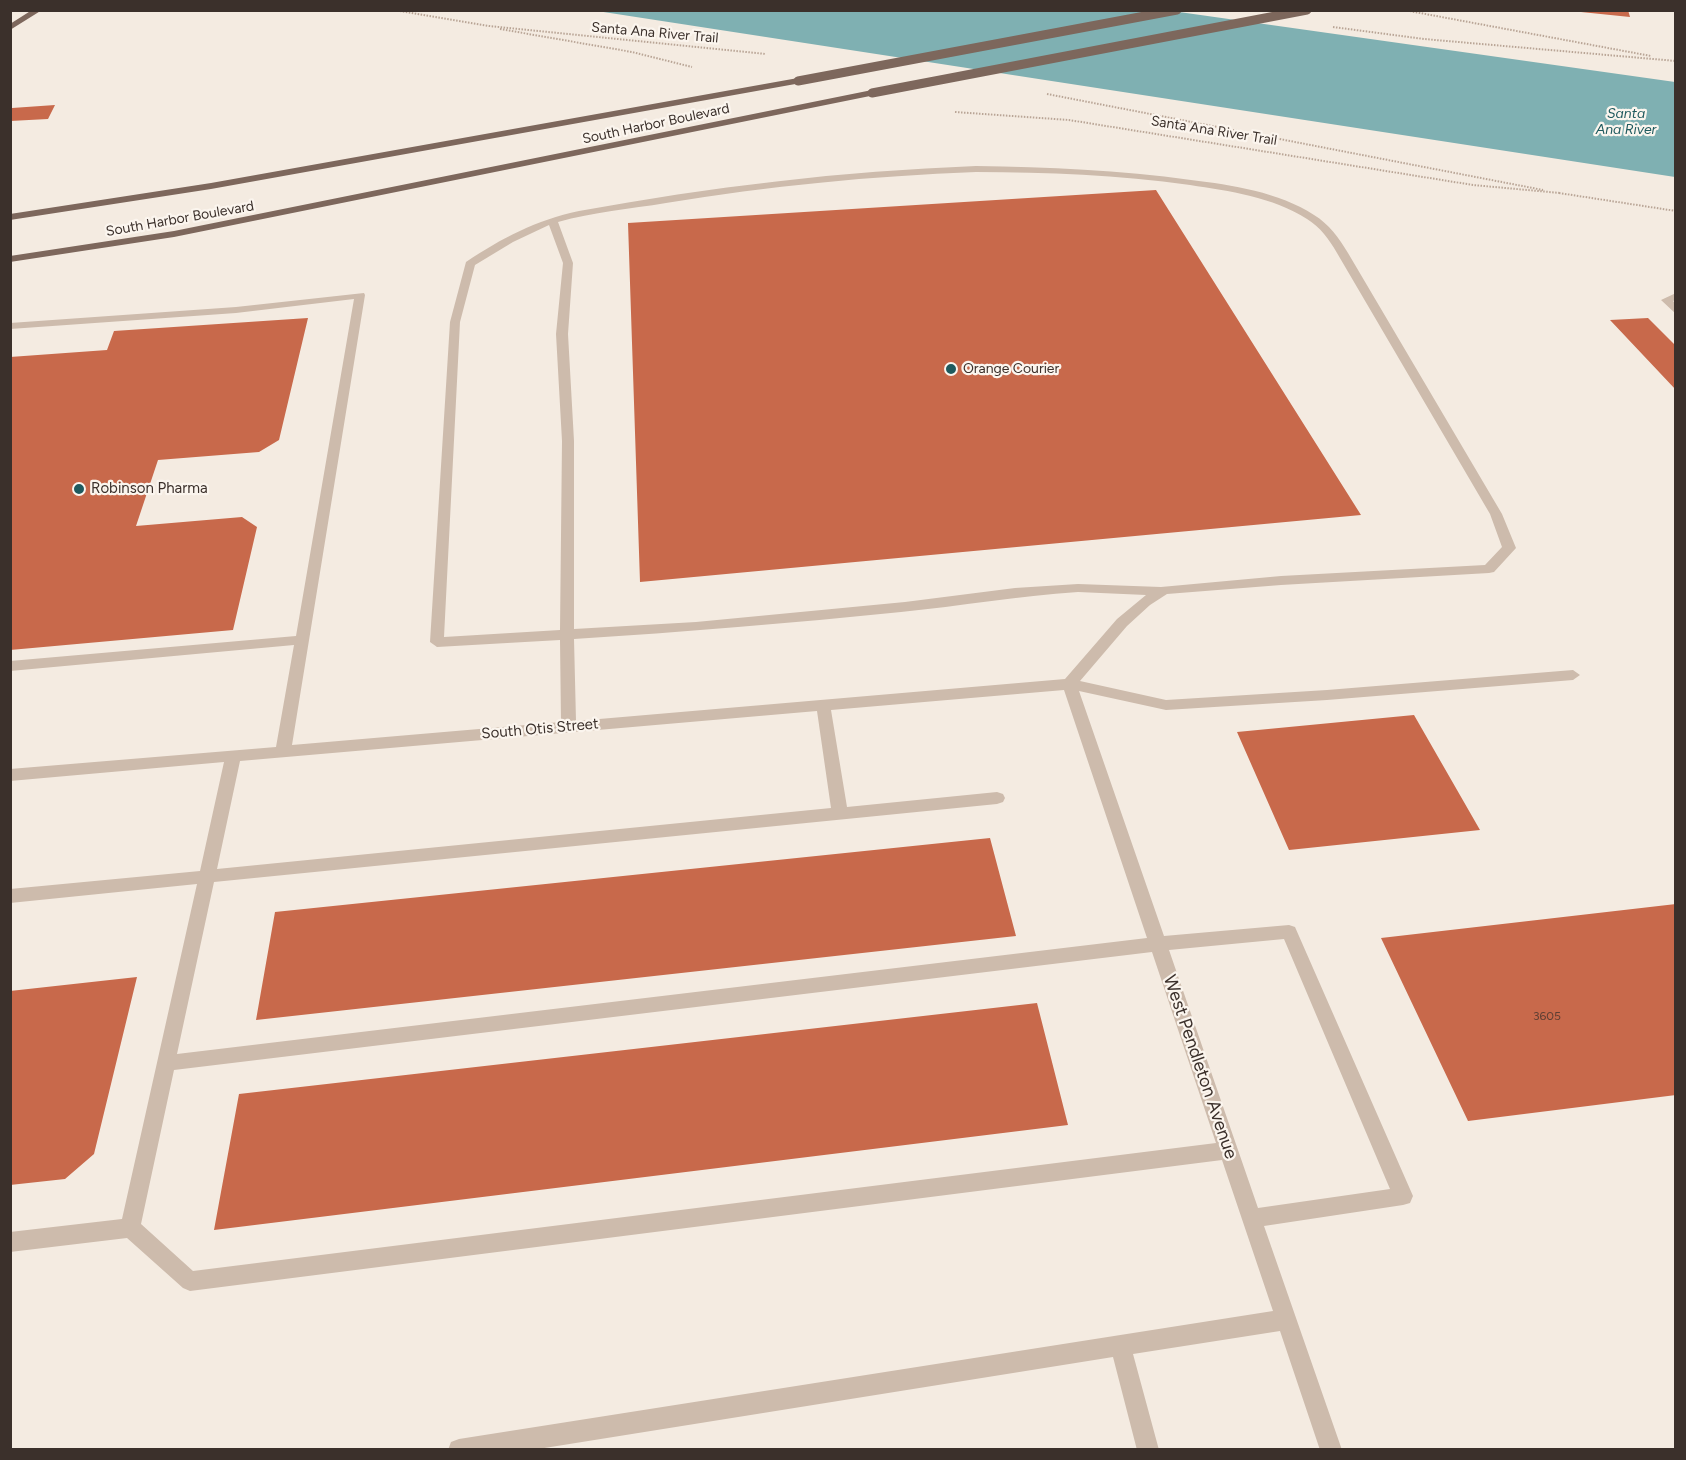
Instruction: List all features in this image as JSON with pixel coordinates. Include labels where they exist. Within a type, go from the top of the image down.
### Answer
[{"type":"main road","points":[[10,27],[38,10]]},
{"type":"main road","name":"South Harbor Boulevard","points":[[10,217],[211,186],[798,81],[1177,10]]},
{"type":"main road","name":"South Harbor Boulevard","points":[[10,259],[197,230],[872,93],[1306,10]]},
{"type":"street","points":[[988,170],[1103,171],[1242,190],[1306,214],[1335,239],[1496,514],[1509,548],[1489,568],[1443,573],[1354,575],[1239,583],[1160,591],[1078,588],[1015,592],[905,607],[696,627],[437,642],[455,322],[470,264],[510,237],[552,220],[707,193],[868,173],[988,170]]},
{"type":"street","points":[[552,220],[568,263],[562,334],[568,441],[569,727]]},
{"type":"street","points":[[10,326],[236,310],[360,295],[283,752]]},
{"type":"street","points":[[1676,296],[1666,300],[1676,311]]},
{"type":"street","points":[[1069,684],[1122,622],[1160,591]]},
{"type":"street","points":[[10,666],[302,640]]},
{"type":"street","name":"South Otis Street","points":[[10,775],[1069,684],[1167,705],[1327,695],[1573,675]]},
{"type":"street","name":"West Pendleton Avenue","points":[[1069,684],[1332,1449]]},
{"type":"street","points":[[823,705],[840,813]]},
{"type":"street","points":[[130,1228],[233,756]]},
{"type":"street","points":[[10,896],[997,798]]},
{"type":"street","points":[[165,1063],[1158,944],[1289,932],[1403,1196],[1252,1218]]},
{"type":"street","points":[[10,1242],[130,1228],[190,1281],[1229,1150]]},
{"type":"street","points":[[459,1449],[1287,1319]]},
{"type":"street","points":[[1120,1345],[1148,1449]]},
{"type":"path","name":"Santa Ana River Trail","points":[[394,10],[489,26],[774,55]]},
{"type":"path","points":[[1404,10],[1675,61]]},
{"type":"path","name":"Santa Ana River Trail","points":[[489,26],[521,34],[632,52],[692,67]]},
{"type":"path","points":[[1332,26],[1424,39],[1675,61]]},
{"type":"path","name":"Santa Ana River Trail","points":[[1041,93],[1131,108],[1560,193],[1676,211]]},
{"type":"path","name":"Santa Ana River Trail","points":[[949,111],[1069,120],[1473,185],[1560,193]]},
{"type":"water","name":"Santa Ana River","points":[[1165,10],[1675,82],[1675,177],[597,11]]},
{"type":"building","points":[[1581,10],[1628,10],[1630,17],[1581,12]]},
{"type":"building","points":[[55,105],[48,119],[10,121],[12,108]]},
{"type":"building","name":"Orange Courier","points":[[1156,190],[1361,515],[640,582],[628,223]]},
{"type":"building","name":"Robinson Pharma","points":[[308,318],[279,440],[259,452],[158,460],[136,526],[242,517],[257,527],[233,630],[10,650],[10,357],[107,350],[114,331]]},
{"type":"building","points":[[1648,318],[1676,346],[1676,390],[1610,320]]},
{"type":"building","points":[[1414,715],[1480,830],[1289,850],[1237,732]]},
{"type":"building","points":[[990,838],[1016,936],[256,1020],[275,912]]},
{"type":"building","points":[[1676,904],[1676,1095],[1468,1121],[1381,938]]},
{"type":"building","points":[[137,977],[94,1154],[65,1179],[10,1185],[10,991]]},
{"type":"building","points":[[1037,1003],[1068,1125],[214,1230],[239,1094]]},
{"type":"place","name":"Orange Courier","points":[[951,369]]},
{"type":"place","name":"Robinson Pharma","points":[[79,489]]}]
